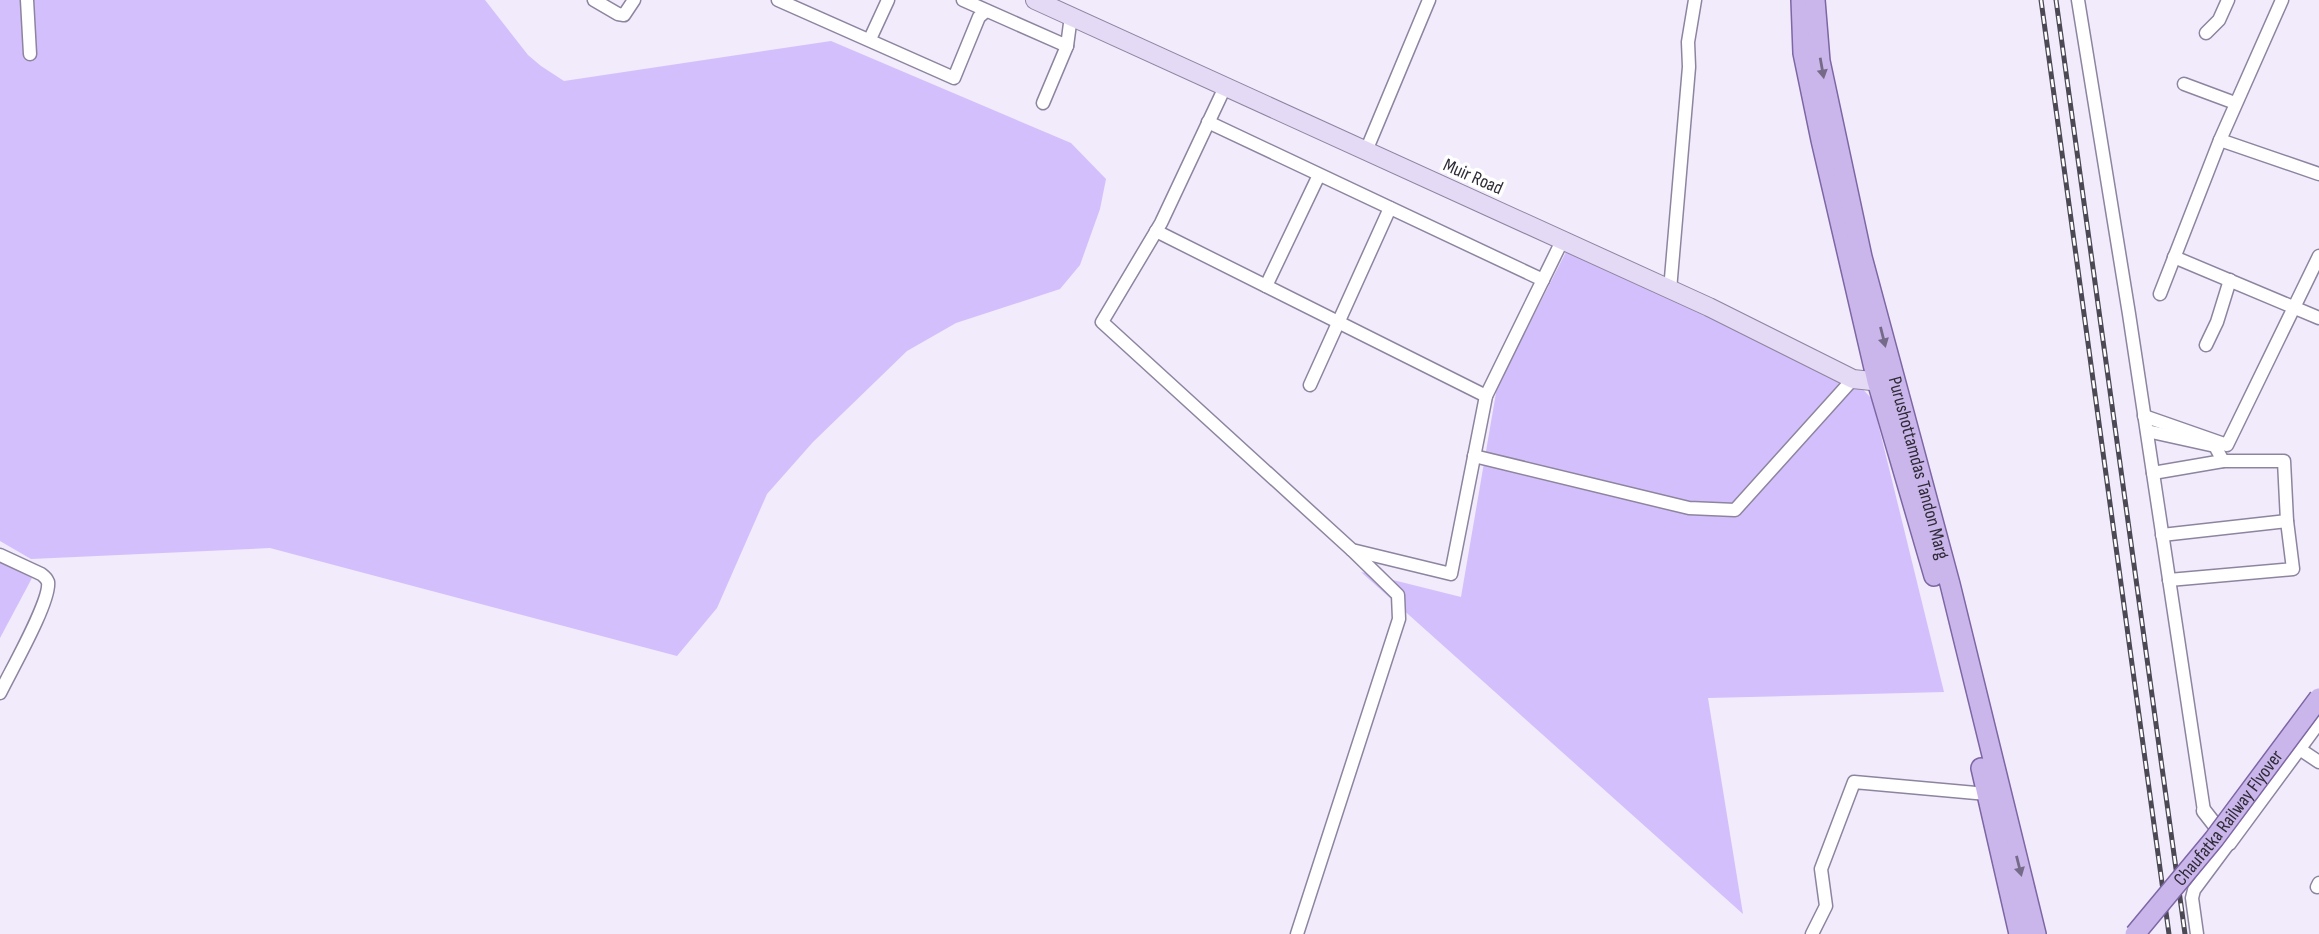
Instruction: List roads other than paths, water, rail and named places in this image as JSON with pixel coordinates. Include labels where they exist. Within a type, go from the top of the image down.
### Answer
[{"type":"main road","name":"Muir Road","points":[[1035,0],[1068,10],[1225,87],[1670,290],[1853,379],[1886,382]]},
{"type":"main road","points":[[1801,0],[1803,54],[1808,84],[1960,669],[2019,934]]},
{"type":"main road","name":"Purushottamdas Tandon Marg","points":[[1815,0],[1816,33],[1828,102],[1863,257],[1886,382],[1950,584],[2036,934]]},
{"type":"main road","name":"Chaufatka Railway Flyover","points":[[2135,934],[2214,839],[2319,698]]},
{"type":"street","points":[[26,0],[30,54]]},
{"type":"street","points":[[594,0],[624,15],[634,0]]},
{"type":"street","points":[[778,0],[954,78],[979,17],[986,11]]},
{"type":"street","points":[[870,39],[888,0]]},
{"type":"street","points":[[963,0],[1067,46]]},
{"type":"street","points":[[1366,151],[1429,0]]},
{"type":"street","points":[[1670,290],[1689,67],[1688,42],[1695,0]]},
{"type":"street","points":[[2078,0],[2204,811],[2230,843]]},
{"type":"street","points":[[2206,33],[2219,20],[2228,0]]},
{"type":"street","points":[[2160,294],[2235,103],[2283,0]]},
{"type":"street","points":[[1043,103],[1067,46],[1068,10]]},
{"type":"street","points":[[2183,85],[2235,103]]},
{"type":"street","points":[[1225,87],[1156,231],[1102,322],[1398,595],[1399,619],[1297,934]]},
{"type":"street","points":[[1208,122],[1543,280]]},
{"type":"street","points":[[2220,140],[2319,174]]},
{"type":"street","points":[[1266,286],[1319,174]]},
{"type":"street","points":[[1310,385],[1390,208]]},
{"type":"street","points":[[1156,231],[1486,396]]},
{"type":"street","points":[[1352,550],[1451,574],[1486,396],[1562,241]]},
{"type":"street","points":[[2144,416],[2227,445],[2294,309],[2315,273],[2319,256]]},
{"type":"street","points":[[2174,257],[2319,318]]},
{"type":"street","points":[[2206,345],[2217,322],[2230,280]]},
{"type":"street","points":[[1474,456],[1689,508],[1735,510],[1853,379]]},
{"type":"street","points":[[2147,431],[2215,446],[2223,461]]},
{"type":"street","points":[[2153,473],[2223,461],[2284,461],[2293,569],[2169,580]]},
{"type":"street","points":[[2162,535],[2287,522]]},
{"type":"street","points":[[0,555],[41,574],[47,578],[48,585],[36,624],[0,693]]},
{"type":"street","points":[[2216,824],[2319,687]]},
{"type":"street","points":[[2197,934],[2192,898],[2194,890],[2319,721]]},
{"type":"street","points":[[2282,738],[2319,762]]},
{"type":"street","points":[[1812,934],[1826,906],[1821,869],[1854,782],[1987,794]]},
{"type":"railway","points":[[2041,0],[2169,934]]},
{"type":"railway","points":[[2056,0],[2185,934]]}]
